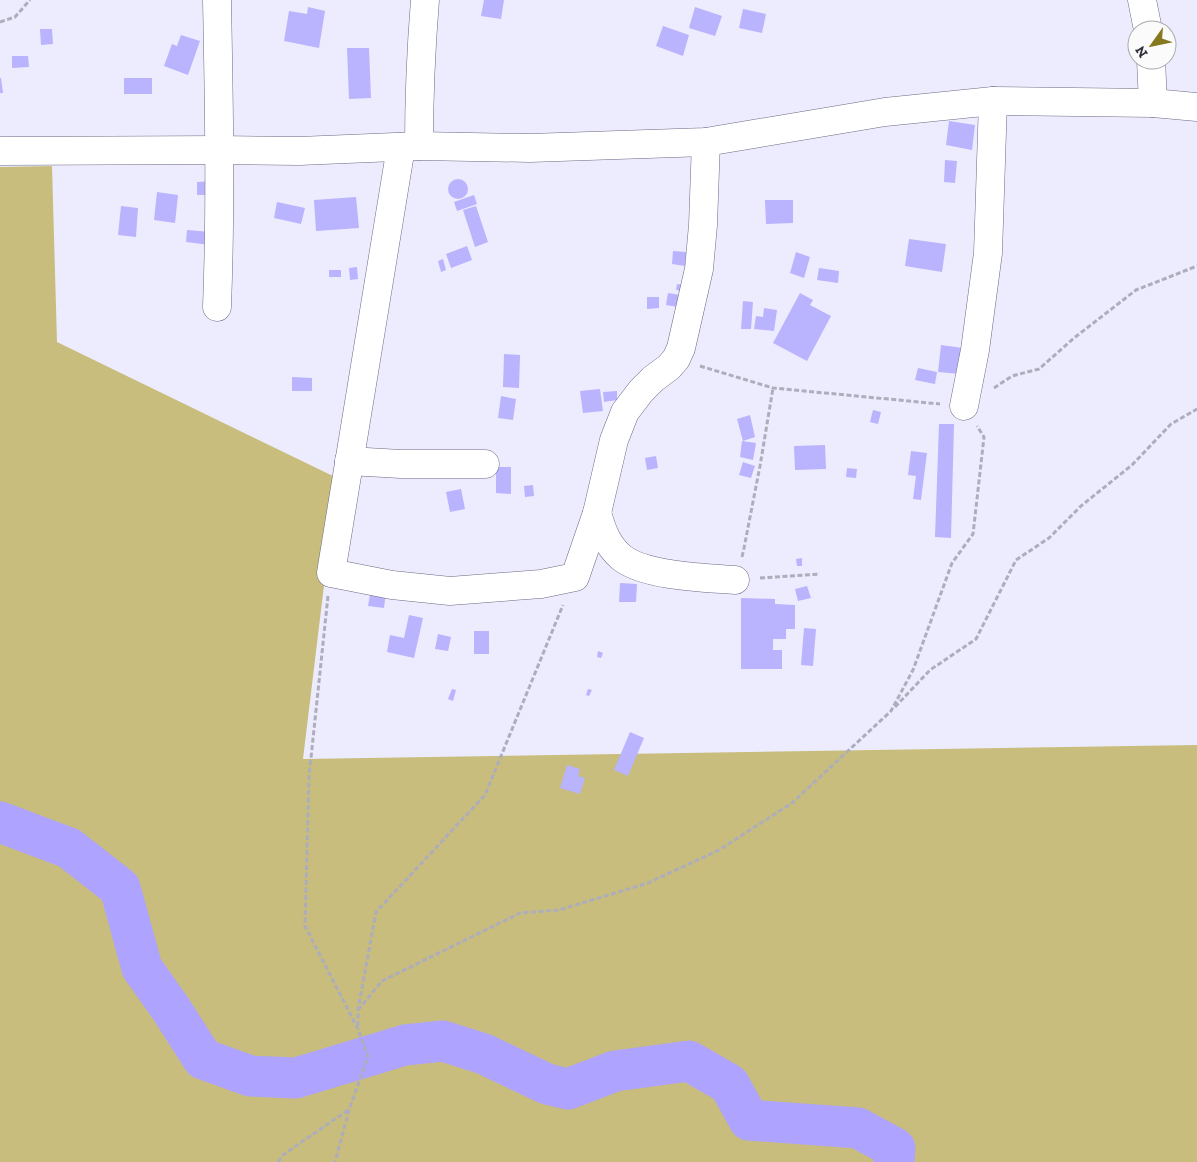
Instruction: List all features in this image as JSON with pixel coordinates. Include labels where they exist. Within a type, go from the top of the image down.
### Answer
[{"type":"street","points":[[217,0],[220,150],[220,243],[217,306]]},
{"type":"street","points":[[425,0],[421,57],[410,147],[349,461],[331,573],[392,585],[450,591],[540,584],[575,577],[597,513],[614,440],[626,412],[641,391],[676,359],[681,348],[699,269],[703,225],[706,142]]},
{"type":"street","points":[[1142,0],[1146,20]]},
{"type":"street","points":[[1151,70],[1153,103]]},
{"type":"street","points":[[0,151],[299,151],[410,147],[530,148],[706,142],[885,112],[994,101],[1153,103],[1197,107]]},
{"type":"street","points":[[964,406],[975,350],[988,253],[994,101]]},
{"type":"street","points":[[349,461],[401,464],[485,464]]},
{"type":"street","points":[[597,513],[604,536],[612,547],[622,558],[635,565],[683,576],[735,580]]},
{"type":"path","points":[[0,22],[15,17],[30,0]]},
{"type":"path","points":[[676,359],[773,388],[964,406],[1012,376],[1039,369],[1074,338],[1136,290],[1197,266]]},
{"type":"path","points":[[744,548],[773,388]]},
{"type":"path","points":[[891,712],[913,670],[952,563],[973,534],[984,437],[964,406]]},
{"type":"path","points":[[358,1010],[382,981],[520,913],[559,910],[648,883],[718,850],[792,803],[891,712],[930,670],[976,639],[1016,560],[1049,538],[1081,506],[1132,465],[1171,424],[1197,409]]},
{"type":"path","points":[[331,573],[309,777],[305,926],[358,1028],[368,1056],[349,1110],[335,1162]]},
{"type":"path","points":[[735,580],[820,574]]},
{"type":"path","points":[[358,1028],[358,1010],[376,912],[485,795],[575,577]]},
{"type":"path","points":[[278,1162],[283,1156],[349,1110]]},
{"type":"shaded area","points":[[52,166],[57,342],[337,478],[303,759],[1197,745],[1197,1162],[0,1162],[0,167]]},
{"type":"building","points":[[484,0],[504,0],[501,19],[481,16]]},
{"type":"building","points":[[308,7],[325,11],[319,48],[284,41],[289,11],[307,14]]},
{"type":"building","points":[[695,7],[722,16],[715,36],[689,28]]},
{"type":"building","points":[[743,9],[766,14],[762,33],[739,28]]},
{"type":"building","points":[[663,26],[689,35],[683,56],[656,46]]},
{"type":"building","points":[[40,29],[52,29],[53,44],[41,45]]},
{"type":"building","points":[[181,35],[200,41],[188,75],[164,66],[172,44],[177,46]]},
{"type":"building","points":[[347,48],[369,48],[371,98],[349,99]]},
{"type":"building","points":[[12,56],[28,56],[29,67],[12,68]]},
{"type":"building","points":[[1,78],[3,93],[0,93]]},
{"type":"building","points":[[124,78],[152,78],[152,94],[124,94]]},
{"type":"building","points":[[949,121],[975,125],[972,150],[946,145]]},
{"type":"building","points":[[945,160],[957,161],[955,183],[944,182]]},
{"type":"building","points":[[458,179],[465,182],[468,189],[465,196],[458,199],[451,196],[448,189],[451,182]]},
{"type":"building","points":[[214,181],[215,195],[197,195],[197,182]]},
{"type":"building","points":[[157,192],[178,195],[175,223],[154,220]]},
{"type":"building","points":[[474,195],[477,204],[457,211],[454,202]]},
{"type":"building","points":[[356,197],[359,228],[316,231],[314,200]]},
{"type":"building","points":[[765,200],[793,200],[793,223],[766,224]]},
{"type":"building","points":[[277,202],[305,208],[301,224],[274,218]]},
{"type":"building","points":[[121,206],[138,208],[136,237],[118,235]]},
{"type":"building","points":[[476,206],[488,242],[475,247],[463,210]]},
{"type":"building","points":[[187,230],[211,232],[210,245],[186,242]]},
{"type":"building","points":[[909,239],[946,244],[942,272],[905,266]]},
{"type":"building","points":[[467,246],[472,260],[451,268],[446,254]]},
{"type":"building","points":[[673,251],[686,252],[685,266],[672,264]]},
{"type":"building","points":[[796,252],[810,257],[804,278],[790,273]]},
{"type":"building","points":[[443,259],[446,270],[441,272],[438,261]]},
{"type":"building","points":[[357,267],[358,279],[350,280],[349,268]]},
{"type":"building","points":[[819,268],[839,271],[838,283],[817,280]]},
{"type":"building","points":[[329,270],[341,270],[341,277],[329,277]]},
{"type":"building","points":[[677,284],[691,286],[689,292],[676,290]]},
{"type":"building","points":[[668,293],[680,295],[678,307],[666,305]]},
{"type":"building","points":[[800,293],[813,300],[810,305],[831,316],[807,361],[773,343]]},
{"type":"building","points":[[647,297],[659,297],[659,308],[647,309]]},
{"type":"building","points":[[743,301],[753,302],[751,329],[741,329]]},
{"type":"building","points":[[764,308],[777,310],[774,331],[754,329],[756,316],[763,317]]},
{"type":"building","points":[[941,345],[963,348],[960,374],[938,372]]},
{"type":"building","points":[[504,354],[520,355],[519,388],[503,387]]},
{"type":"building","points":[[918,368],[937,372],[935,384],[915,380]]},
{"type":"building","points":[[292,377],[312,378],[312,391],[292,391]]},
{"type":"building","points":[[600,389],[603,411],[583,413],[580,391]]},
{"type":"building","points":[[617,391],[617,400],[604,402],[603,392]]},
{"type":"building","points":[[501,396],[516,399],[513,420],[498,418]]},
{"type":"building","points":[[873,410],[881,412],[878,424],[870,422]]},
{"type":"building","points":[[750,415],[755,437],[743,441],[737,419]]},
{"type":"building","points":[[939,424],[954,424],[951,538],[935,537]]},
{"type":"building","points":[[742,441],[756,443],[753,460],[740,457]]},
{"type":"building","points":[[825,445],[826,469],[795,470],[794,446]]},
{"type":"building","points":[[911,451],[927,453],[921,500],[913,499],[916,476],[908,475]]},
{"type":"building","points":[[656,456],[658,468],[647,470],[645,458]]},
{"type":"building","points":[[743,462],[755,466],[751,478],[739,475]]},
{"type":"building","points":[[496,467],[511,467],[511,494],[496,493]]},
{"type":"building","points":[[847,468],[857,469],[856,478],[846,477]]},
{"type":"building","points":[[533,485],[534,496],[525,497],[524,486]]},
{"type":"building","points":[[461,489],[465,509],[450,512],[446,492]]},
{"type":"building","points":[[802,558],[802,566],[797,566],[796,559]]},
{"type":"building","points":[[620,583],[637,584],[636,602],[619,602]]},
{"type":"building","points":[[807,586],[811,598],[798,601],[795,589]]},
{"type":"building","points":[[371,589],[386,592],[384,608],[368,606]]},
{"type":"building","points":[[741,598],[775,599],[775,604],[795,605],[795,629],[786,629],[786,639],[773,639],[773,650],[782,650],[782,669],[741,669]]},
{"type":"building","points":[[409,615],[423,618],[414,658],[387,652],[390,635],[404,638]]},
{"type":"building","points":[[804,628],[816,629],[813,666],[801,665]]},
{"type":"building","points":[[474,631],[489,631],[489,654],[474,654]]},
{"type":"building","points":[[438,634],[451,637],[448,651],[435,649]]},
{"type":"building","points":[[598,651],[603,653],[601,658],[597,657]]},
{"type":"building","points":[[452,689],[456,690],[453,701],[448,699]]},
{"type":"building","points":[[588,689],[592,690],[589,696],[586,695]]},
{"type":"building","points":[[630,732],[644,738],[628,776],[614,770]]},
{"type":"building","points":[[567,765],[580,769],[578,776],[585,778],[580,794],[560,788]]},
{"type":"waterway","points":[[0,822],[69,848],[120,888],[142,968],[203,1059],[250,1076],[296,1078],[405,1045],[443,1041],[484,1054],[547,1084],[568,1089],[615,1071],[689,1061],[729,1084],[749,1120],[858,1128],[895,1148],[894,1162]]}]
